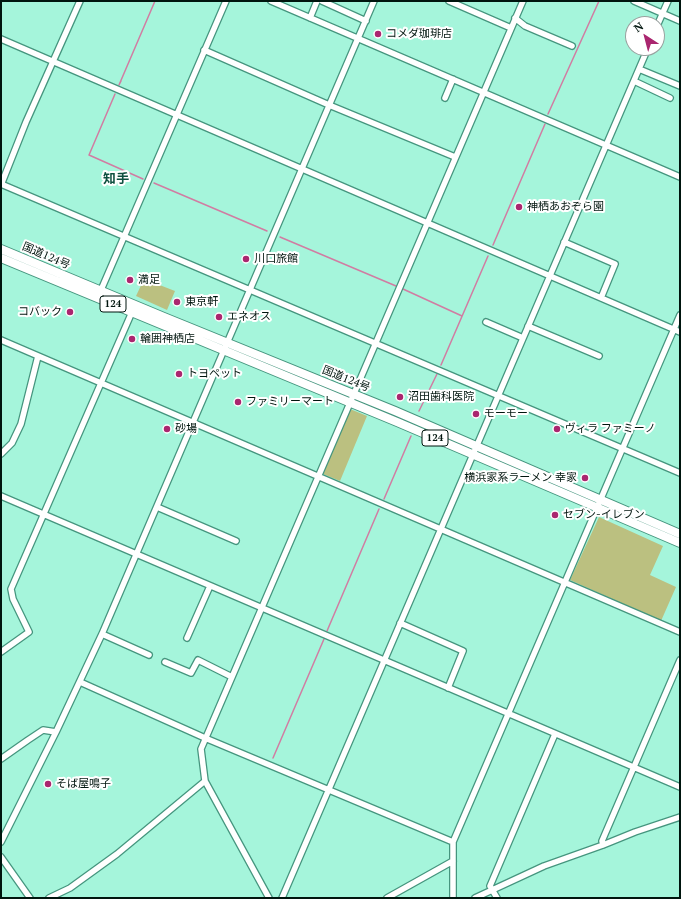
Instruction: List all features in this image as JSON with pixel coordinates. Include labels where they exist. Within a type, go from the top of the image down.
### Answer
[{"type":"highway","name":"国道124号","points":[[1,248],[101,290],[350,402],[473,454],[680,534]]},
{"type":"highway","name":"国道124号","points":[[1,258],[132,312],[354,394],[476,446],[599,503],[680,543]]},
{"type":"street","points":[[80,1],[26,122],[1,184],[680,473]]},
{"type":"street","points":[[101,290],[226,1]]},
{"type":"street","points":[[271,1],[680,177]]},
{"type":"street","points":[[310,18],[317,1]]},
{"type":"street","points":[[322,1],[366,21]]},
{"type":"street","points":[[1,842],[56,732],[102,634],[374,1]]},
{"type":"street","points":[[449,1],[511,28]]},
{"type":"street","points":[[269,898],[205,781],[201,749],[523,1]]},
{"type":"street","points":[[634,1],[680,21]]},
{"type":"street","points":[[661,16],[668,1]]},
{"type":"street","points":[[515,18],[525,26],[572,46]]},
{"type":"street","points":[[1,40],[54,61],[176,115],[677,330]]},
{"type":"street","points":[[204,50],[329,105],[455,157]]},
{"type":"street","points":[[282,898],[645,56]]},
{"type":"street","points":[[639,69],[680,86]]},
{"type":"street","points":[[445,98],[453,79]]},
{"type":"street","points":[[634,81],[670,98]]},
{"type":"street","points":[[564,242],[615,264],[601,298]]},
{"type":"street","points":[[1,652],[29,632],[13,599],[11,589],[132,312]]},
{"type":"street","points":[[453,898],[453,842],[622,448],[677,330],[680,315]]},
{"type":"street","points":[[486,322],[523,338]]},
{"type":"street","points":[[528,326],[599,356]]},
{"type":"street","points":[[1,340],[680,632]]},
{"type":"street","points":[[1,454],[12,443],[21,424],[38,356]]},
{"type":"street","points":[[1,496],[680,787]]},
{"type":"street","points":[[157,507],[236,541]]},
{"type":"street","points":[[187,638],[210,586]]},
{"type":"street","points":[[400,623],[463,651],[448,688]]},
{"type":"street","points":[[102,634],[149,655]]},
{"type":"street","points":[[165,662],[191,673],[198,660],[232,677]]},
{"type":"street","points":[[603,845],[602,841],[680,660]]},
{"type":"street","points":[[80,682],[205,738],[453,842]]},
{"type":"street","points":[[1,759],[43,730],[56,732]]},
{"type":"street","points":[[497,898],[490,886],[555,734]]},
{"type":"street","points":[[49,898],[70,888],[117,854],[205,781]]},
{"type":"street","points":[[475,898],[544,866],[680,817]]},
{"type":"street","points":[[1,857],[30,898]]},
{"type":"street","points":[[388,898],[454,861]]},
{"type":"green space","points":[[144,279],[175,291],[167,310],[136,296]]},
{"type":"green space","points":[[350,409],[367,416],[340,481],[323,474]]},
{"type":"green space","points":[[599,517],[663,546],[650,575],[676,587],[661,621],[570,580]]},
{"type":"waterway","points":[[121,81],[119,85],[155,1]]},
{"type":"waterway","points":[[548,114],[599,1]]},
{"type":"waterway","points":[[115,94],[89,155],[143,179]]},
{"type":"waterway","points":[[493,245],[545,124]]},
{"type":"waterway","points":[[154,183],[267,231]]},
{"type":"waterway","points":[[280,237],[396,286]]},
{"type":"waterway","points":[[441,365],[488,256]]},
{"type":"waterway","points":[[403,289],[462,316]]},
{"type":"waterway","points":[[419,411],[437,374]]},
{"type":"waterway","points":[[384,499],[411,436]]},
{"type":"waterway","points":[[327,631],[379,509]]},
{"type":"waterway","points":[[273,758],[324,639]]},
{"type":"place","name":"コメダ珈琲店","points":[[378,34]]},
{"type":"place","name":"神栖あおぞら園","points":[[519,207]]},
{"type":"place","name":"川口旅館","points":[[246,259]]},
{"type":"place","name":"満足","points":[[130,280]]},
{"type":"place","name":"東京軒","points":[[177,302]]},
{"type":"place","name":"コバック","points":[[70,312]]},
{"type":"place","name":"エネオス","points":[[219,317]]},
{"type":"place","name":"輪囲神栖店","points":[[132,339]]},
{"type":"place","name":"トヨペット","points":[[179,374]]},
{"type":"place","name":"沼田歯科医院","points":[[400,397]]},
{"type":"place","name":"ファミリーマート","points":[[238,402]]},
{"type":"place","name":"モーモー","points":[[476,414]]},
{"type":"place","name":"砂場","points":[[167,429]]},
{"type":"place","name":"ヴィラ ファミーノ","points":[[557,429]]},
{"type":"place","name":"横浜家系ラーメン 幸家","points":[[585,478]]},
{"type":"place","name":"セブン-イレブン","points":[[555,515]]},
{"type":"place","name":"そば屋鳴子","points":[[48,784]]},
{"type":"district","name":"知手","points":[[116,179]]}]
